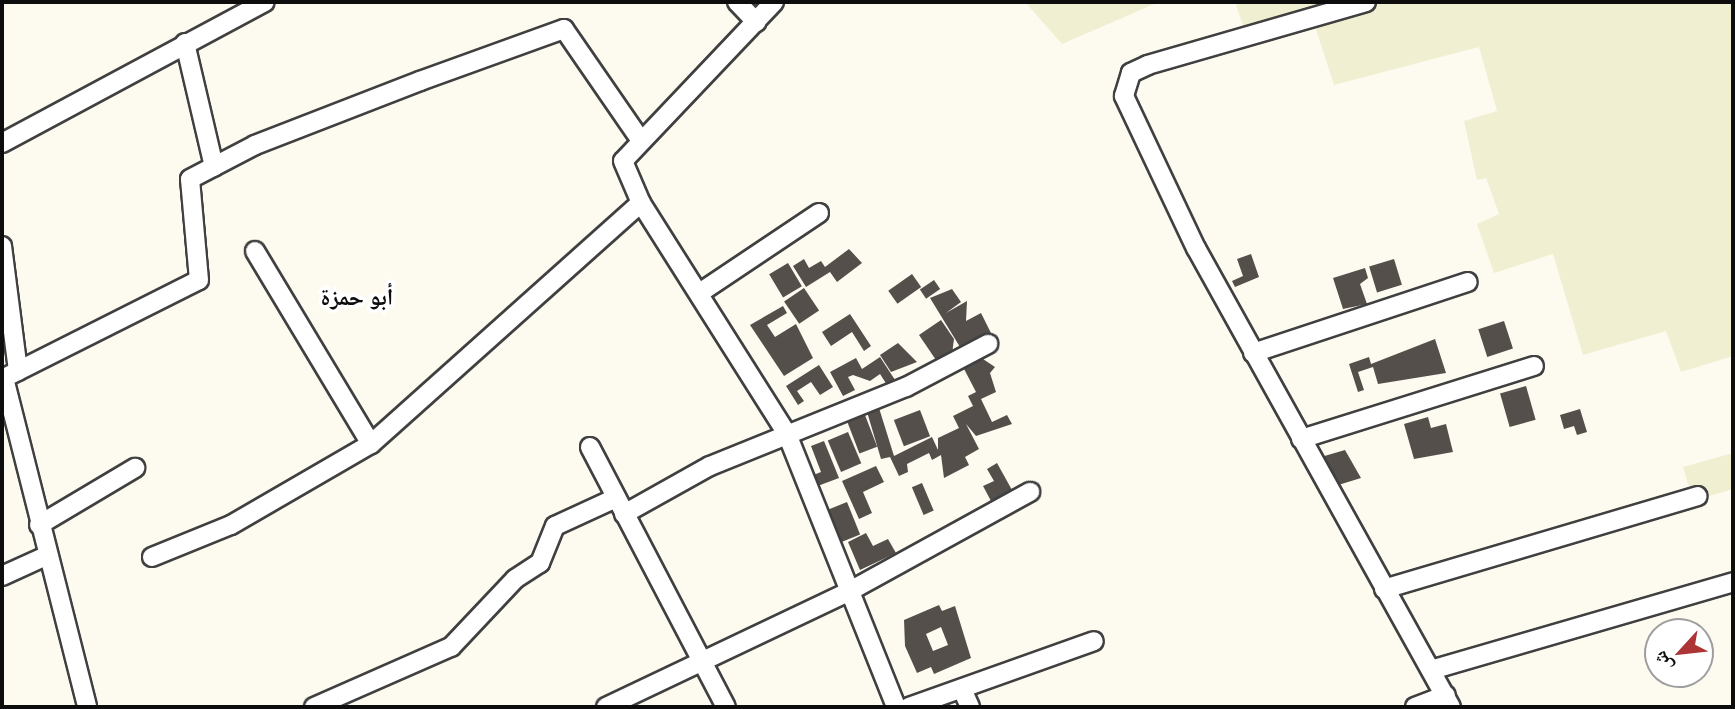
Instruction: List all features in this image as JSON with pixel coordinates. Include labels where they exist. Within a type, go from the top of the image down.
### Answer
[{"type":"street","points":[[2,143],[265,2]]},
{"type":"street","points":[[737,2],[756,22]]},
{"type":"street","points":[[774,2],[639,139],[623,161],[641,203],[701,292],[787,434],[896,707]]},
{"type":"street","points":[[1366,2],[1147,65],[1124,83],[1131,114],[1253,353],[1449,701],[1415,707]]},
{"type":"street","points":[[8,376],[199,280],[190,179],[255,145],[564,29],[639,139]]},
{"type":"street","points":[[185,43],[214,167]]},
{"type":"street","points":[[152,556],[231,525],[371,444],[641,203]]},
{"type":"street","points":[[701,292],[819,214]]},
{"type":"street","points":[[2,246],[8,376],[46,556],[88,707]]},
{"type":"street","points":[[255,251],[371,444]]},
{"type":"street","points":[[1253,353],[1468,282]]},
{"type":"street","points":[[314,707],[451,647],[515,579],[540,563],[555,526],[620,506],[710,466],[906,387],[988,344]]},
{"type":"street","points":[[1301,439],[1534,366]]},
{"type":"street","points":[[590,447],[726,707]]},
{"type":"street","points":[[39,525],[135,468]]},
{"type":"street","points":[[606,707],[848,592],[1030,492]]},
{"type":"street","points":[[1384,589],[1698,496]]},
{"type":"street","points":[[2,576],[46,556]]},
{"type":"street","points":[[1431,670],[1733,582]]},
{"type":"street","points":[[909,707],[1094,641]]},
{"type":"street","points":[[962,689],[970,707]]},
{"type":"shaded area","points":[[1025,2],[1159,2],[1062,44]]},
{"type":"shaded area","points":[[1235,2],[1733,2],[1733,356],[1681,372],[1666,331],[1583,355],[1553,254],[1494,273],[1477,224],[1499,214],[1486,178],[1477,180],[1464,121],[1497,111],[1479,47],[1334,85],[1310,11],[1244,29]]},
{"type":"shaded area","points":[[1733,453],[1733,489],[1693,501],[1683,467]]},
{"type":"building","points":[[849,249],[862,263],[837,282],[830,272],[806,287],[793,266],[804,259],[809,268],[821,261],[825,267]]},
{"type":"building","points":[[1251,254],[1259,277],[1235,287],[1232,281],[1243,276],[1237,259]]},
{"type":"building","points":[[1394,259],[1402,285],[1377,292],[1369,267]]},
{"type":"building","points":[[788,263],[802,286],[783,297],[769,274]]},
{"type":"building","points":[[1365,268],[1368,278],[1360,284],[1367,304],[1343,309],[1333,278]]},
{"type":"building","points":[[912,274],[921,287],[897,304],[888,291]]},
{"type":"building","points":[[934,280],[940,289],[926,299],[920,290]]},
{"type":"building","points":[[804,288],[819,310],[799,324],[784,301]]},
{"type":"building","points":[[952,289],[961,302],[946,313],[967,301],[966,321],[981,313],[992,335],[960,347],[930,298]]},
{"type":"building","points":[[783,306],[787,313],[767,325],[775,337],[796,324],[813,358],[784,376],[750,325]]},
{"type":"building","points":[[850,314],[871,346],[864,351],[852,332],[831,346],[822,332]]},
{"type":"building","points":[[941,320],[954,339],[952,354],[938,363],[919,335]]},
{"type":"building","points":[[1504,321],[1513,349],[1487,357],[1478,329]]},
{"type":"building","points":[[1435,339],[1446,373],[1378,384],[1373,367],[1358,372],[1364,390],[1358,392],[1349,364],[1369,357],[1371,364]]},
{"type":"building","points":[[898,343],[917,362],[891,372],[880,355]]},
{"type":"building","points":[[880,357],[897,383],[889,388],[880,374],[870,381],[853,375],[848,377],[855,390],[843,396],[830,372],[856,358],[862,369]]},
{"type":"building","points":[[980,357],[995,367],[990,373],[996,392],[981,399],[992,422],[1007,415],[1012,424],[976,436],[966,424],[979,449],[965,457],[969,465],[944,478],[941,455],[932,460],[929,453],[907,464],[908,472],[899,476],[890,457],[881,459],[867,412],[879,408],[894,456],[932,437],[938,450],[938,438],[959,428],[953,416],[973,406],[968,396],[976,392],[963,367]]},
{"type":"building","points":[[819,365],[833,387],[820,395],[811,382],[797,391],[804,401],[798,405],[786,386]]},
{"type":"building","points":[[1526,386],[1536,420],[1510,427],[1500,393]]},
{"type":"building","points":[[1580,409],[1587,432],[1577,435],[1574,426],[1564,429],[1560,415]]},
{"type":"building","points":[[920,410],[930,436],[904,446],[894,420]]},
{"type":"building","points":[[865,415],[877,447],[859,454],[847,422]]},
{"type":"building","points":[[1428,417],[1431,428],[1446,424],[1453,452],[1414,459],[1404,424]]},
{"type":"building","points":[[848,432],[861,463],[841,472],[828,441]]},
{"type":"building","points":[[824,441],[839,478],[815,487],[811,476],[821,472],[811,446]]},
{"type":"building","points":[[1345,450],[1361,478],[1335,486],[1321,457]]},
{"type":"building","points":[[997,463],[1012,490],[991,501],[983,486],[994,481],[987,469]]},
{"type":"building","points":[[876,466],[884,482],[863,492],[872,513],[859,519],[842,481]]},
{"type":"building","points":[[922,483],[934,511],[924,515],[912,487]]},
{"type":"building","points":[[847,502],[860,534],[842,542],[828,509]]},
{"type":"building","points":[[866,533],[873,546],[888,539],[896,553],[860,570],[848,542]]},
{"type":"building","points":[[939,605],[942,611],[955,606],[971,658],[934,674],[931,667],[917,673],[905,646],[904,620]],"holes":[[[941,627],[948,645],[933,651],[926,634]]]},
{"type":"district","name":"أبو حمزة","points":[[357,297]]}]
